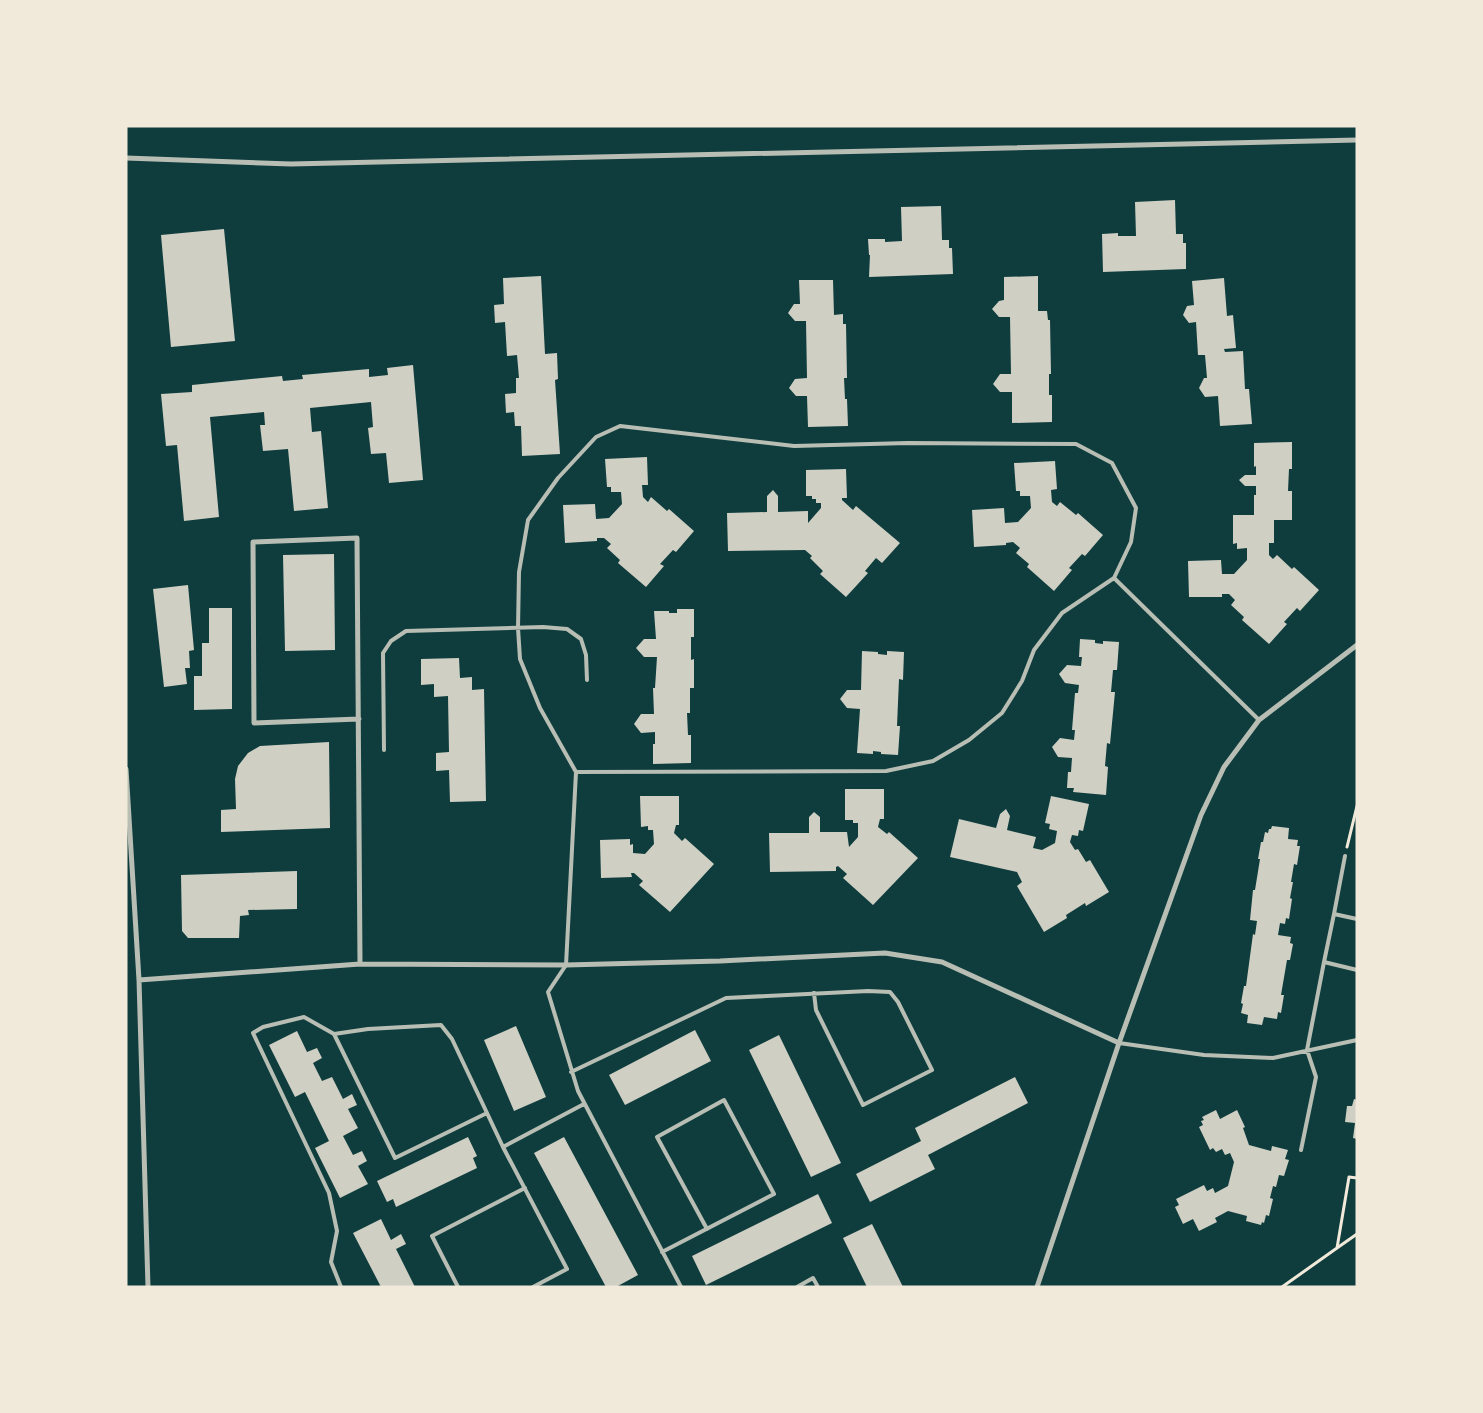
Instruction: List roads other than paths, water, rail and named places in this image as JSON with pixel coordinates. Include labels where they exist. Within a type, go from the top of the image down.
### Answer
[{"type":"street","points":[[126,158],[291,164],[1357,140]]},
{"type":"street","points":[[359,719],[254,723],[253,542],[358,538],[359,719],[360,964]]},
{"type":"street","points":[[1037,1287],[1119,1043],[1201,815],[1224,767],[1259,720],[1357,645]]},
{"type":"street","points":[[126,769],[139,980],[148,1287]]},
{"type":"street","points":[[139,980],[360,964],[566,965],[884,954],[942,962],[1119,1043]]},
{"type":"lane","points":[[576,772],[886,772],[933,761],[969,740],[1002,713],[1022,681],[1034,650],[1062,613],[1114,578],[1131,542],[1136,508],[1112,463],[1076,444],[908,443],[794,446],[620,426],[596,437],[558,478],[528,520],[519,572],[518,628],[520,659],[540,708],[576,772],[566,965],[548,992],[578,1091],[681,1287]]},
{"type":"lane","points":[[1114,578],[1259,720]]},
{"type":"lane","points":[[384,750],[383,653],[391,641],[406,631],[543,627],[567,629],[581,639],[586,655],[587,680]]},
{"type":"lane","points":[[1301,1150],[1316,1077],[1308,1050],[1345,856]]},
{"type":"lane","points":[[1334,914],[1357,919]]},
{"type":"lane","points":[[1324,962],[1357,970]]},
{"type":"lane","points":[[571,1072],[726,998],[814,993],[868,991],[890,992],[898,1002],[932,1070],[863,1105],[816,1010],[814,993]]},
{"type":"lane","points":[[341,1287],[331,1262],[337,1231],[329,1193],[254,1033],[263,1027],[304,1017],[334,1034],[395,1158],[487,1112]]},
{"type":"lane","points":[[334,1034],[368,1029],[440,1025],[452,1038],[503,1147],[567,1269],[533,1287]]},
{"type":"lane","points":[[1119,1043],[1204,1055],[1273,1058],[1357,1040]]},
{"type":"lane","points":[[662,1252],[707,1229],[774,1194],[724,1100],[657,1137],[707,1229]]},
{"type":"lane","points":[[503,1147],[584,1104]]},
{"type":"lane","points":[[458,1287],[432,1236],[525,1188]]},
{"type":"lane","points":[[796,1287],[813,1278],[818,1287]]}]
